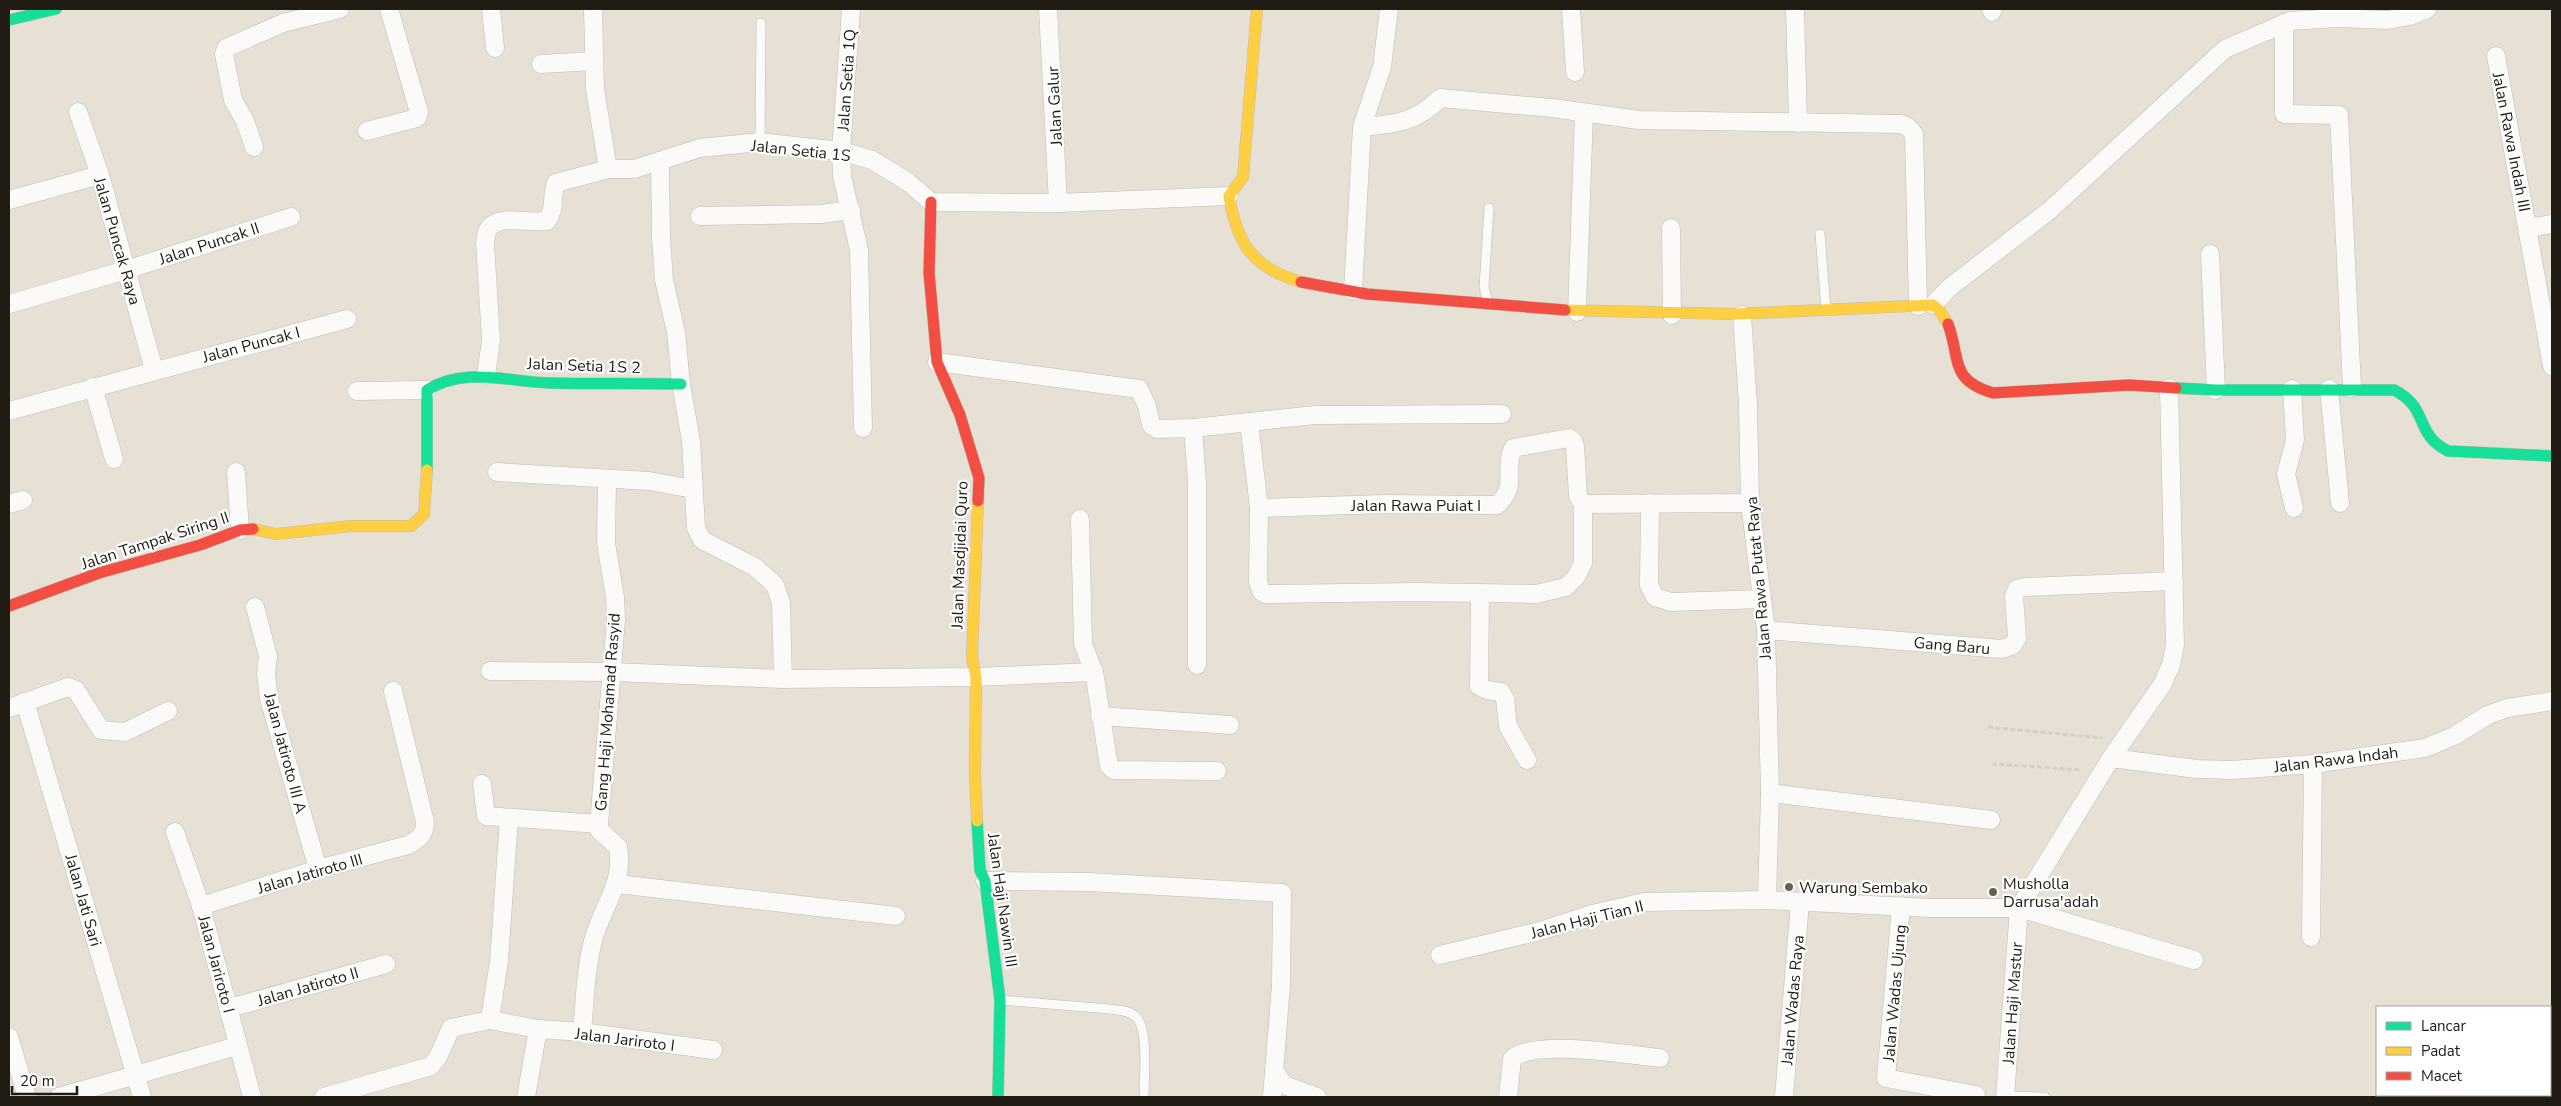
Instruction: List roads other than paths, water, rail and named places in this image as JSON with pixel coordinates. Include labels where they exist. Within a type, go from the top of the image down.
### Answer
[{"type":"street","points":[[9,20],[56,9]]},
{"type":"street","points":[[254,147],[245,121],[233,100],[224,54],[226,48],[283,23],[340,9]]},
{"type":"street","points":[[367,131],[417,118],[420,112],[389,9]]},
{"type":"street","points":[[491,9],[495,48]]},
{"type":"street","points":[[593,9],[595,89],[608,169]]},
{"type":"street","name":"Jalan Setia 1Q","points":[[851,9],[841,151],[842,176],[859,250],[863,428]]},
{"type":"street","name":"Jalan Galur","points":[[1048,9],[1058,204]]},
{"type":"street","points":[[1258,9],[1243,178],[1229,196],[1233,226],[1244,246],[1261,263],[1296,281],[1353,291],[1488,306],[1577,312],[1742,315],[1926,305],[1942,309],[1946,316],[1965,378],[1978,388],[2002,393],[2130,385],[2216,390],[2352,388],[2394,390],[2408,395],[2416,404],[2426,436],[2435,446],[2448,451],[2552,456]]},
{"type":"street","points":[[1353,291],[1362,127],[1382,67],[1389,9]]},
{"type":"street","points":[[1571,9],[1575,72]]},
{"type":"street","points":[[1795,9],[1798,123]]},
{"type":"street","points":[[1926,305],[2050,210],[2225,49],[2290,21],[2336,14],[2388,20],[2409,16],[2427,9]]},
{"type":"street","points":[[2284,24],[2284,114],[2339,115],[2352,388]]},
{"type":"street","name":"Jalan Rawa Indah III","points":[[2496,56],[2552,366]]},
{"type":"street","points":[[541,64],[594,61]]},
{"type":"street","points":[[1362,127],[1401,123],[1428,110],[1440,98],[1552,108],[1639,120],[1901,124],[1908,127],[1914,134],[1926,305]]},
{"type":"street","name":"Jalan Puncak Raya","points":[[78,112],[100,176],[154,370]]},
{"type":"street","points":[[1577,312],[1584,113]]},
{"type":"street","name":"Jalan Setia 1S","points":[[486,375],[491,340],[487,230],[491,225],[500,222],[547,221],[552,216],[553,190],[556,183],[608,169],[634,169],[700,148],[760,142],[841,151],[872,160],[908,182],[931,202]]},
{"type":"street","points":[[660,161],[661,238],[664,280],[676,332],[681,384],[691,441],[692,489],[696,528],[702,540],[755,567],[774,585],[781,602],[783,679]]},
{"type":"street","points":[[9,200],[100,176]]},
{"type":"street","points":[[931,202],[1058,204],[1229,196]]},
{"type":"street","name":"Jalan Masdjidai Quro","points":[[931,202],[929,273],[937,362],[960,415],[979,478],[972,657],[976,677]]},
{"type":"street","points":[[700,216],[821,214],[851,210]]},
{"type":"street","name":"Jalan Puncak II","points":[[9,304],[126,270],[291,217]]},
{"type":"street","name":"Jalan Rawa Indah III","points":[[2528,228],[2552,224]]},
{"type":"street","points":[[1671,228],[1672,315]]},
{"type":"street","points":[[2210,254],[2216,390]]},
{"type":"street","name":"Jalan Rawa Putat Raya","points":[[1742,315],[1748,404],[1750,503],[1766,630],[1770,793],[1767,900]]},
{"type":"street","name":"Jalan Puncak I","points":[[9,411],[347,318]]},
{"type":"street","points":[[937,362],[1139,389],[1145,400],[1149,421],[1153,428],[1193,428],[1316,415],[1502,414]]},
{"type":"street","points":[[357,391],[427,390],[442,381],[486,375]]},
{"type":"street","name":"Jalan Setia 1S 2","points":[[486,375],[548,383],[681,384]]},
{"type":"street","points":[[93,387],[114,459]]},
{"type":"street","points":[[2018,908],[2106,765],[2162,685],[2171,665],[2175,645],[2169,388]]},
{"type":"street","points":[[2292,389],[2295,440],[2286,474],[2294,508]]},
{"type":"street","points":[[2329,389],[2340,502]]},
{"type":"street","name":"Jalan Tampak Siring II","points":[[9,606],[99,573],[200,545],[240,530],[252,529],[276,534],[351,526],[401,528],[410,526],[424,514],[427,493],[427,390]]},
{"type":"street","points":[[1249,422],[1259,508]]},
{"type":"street","points":[[1193,428],[1197,483],[1197,665]]},
{"type":"street","name":"Jalan Rawa Puiat I","points":[[1569,438],[1573,440],[1575,446],[1578,496],[1583,504],[1582,563],[1576,577],[1566,587],[1536,594],[1265,594],[1261,591],[1258,582],[1259,508],[1384,504],[1498,505],[1508,494],[1510,488],[1510,454],[1513,448],[1569,438]]},
{"type":"street","points":[[236,472],[240,530]]},
{"type":"street","points":[[497,472],[649,482],[692,489]]},
{"type":"street","name":"Gang Haji Mohamad Rasyid","points":[[599,824],[616,620],[615,597],[606,543],[606,480]]},
{"type":"street","points":[[1650,503],[1649,585],[1655,597],[1671,602],[1762,599]]},
{"type":"street","points":[[1583,504],[1750,503]]},
{"type":"street","points":[[1080,519],[1084,644],[1094,672],[1107,761],[1113,770],[1217,771]]},
{"type":"street","name":"Gang Baru","points":[[1766,630],[2002,649],[2013,645],[2017,638],[2014,596],[2017,589],[2024,586],[2174,581]]},
{"type":"street","points":[[1480,593],[1479,686],[1487,690],[1501,692],[1505,699],[1508,726],[1527,760]]},
{"type":"street","name":"Jalan Jatiroto III A","points":[[255,607],[268,656],[266,674],[269,699],[318,869]]},
{"type":"street","points":[[490,671],[613,672],[783,679],[976,677],[1094,672]]},
{"type":"street","name":"Jalan Haji Nawin III","points":[[976,677],[975,784],[980,870],[985,881],[1000,1000],[998,1097]]},
{"type":"street","points":[[17,705],[68,687],[76,690],[101,730],[124,732],[168,711]]},
{"type":"street","name":"Jalan Jatiroto III","points":[[201,906],[318,869],[408,845],[419,839],[425,832],[425,822],[393,691]]},
{"type":"street","name":"Jalan Rawa Indah","points":[[2106,765],[2232,770],[2313,764],[2425,748],[2454,736],[2488,715],[2506,708],[2552,701]]},
{"type":"street","name":"Jalan Jati Sari","points":[[17,705],[142,1097]]},
{"type":"street","points":[[1100,716],[1230,725]]},
{"type":"street","points":[[2311,937],[2313,764]]},
{"type":"street","points":[[482,784],[486,816],[599,824],[600,830],[618,847],[620,867],[617,884],[593,938],[588,963],[582,1032]]},
{"type":"street","points":[[1770,793],[1991,820]]},
{"type":"street","points":[[490,1020],[500,961],[509,818]]},
{"type":"street","name":"Jalan Jariroto I","points":[[175,832],[201,906],[230,1008],[237,1046],[252,1097]]},
{"type":"street","points":[[985,881],[1100,882],[1282,892],[1281,985],[1272,1097]]},
{"type":"street","points":[[617,884],[896,916]]},
{"type":"street","name":"Jalan Haji Tian II","points":[[1440,955],[1540,931],[1592,914],[1644,902],[1767,900],[1901,906],[2018,908],[2194,960]]},
{"type":"street","name":"Jalan Wadas Raya","points":[[1784,1097],[1800,902]]},
{"type":"street","name":"Jalan Wadas Ujung","points":[[1901,906],[1886,1078],[1976,1095]]},
{"type":"street","name":"Jalan Haji Mastur","points":[[2005,1097],[2018,908]]},
{"type":"street","name":"Jalan Jatiroto II","points":[[230,1008],[386,964]]},
{"type":"street","name":"Jalan Jariroto I","points":[[324,1097],[431,1066],[438,1057],[451,1028],[490,1020],[538,1029],[582,1032],[713,1050]]},
{"type":"street","points":[[526,1097],[538,1029]]},
{"type":"street","points":[[9,1037],[26,1097]]},
{"type":"street","points":[[60,1097],[136,1077],[237,1046]]},
{"type":"street","points":[[1508,1097],[1512,1059],[1518,1053],[1531,1049],[1576,1049],[1660,1058]]},
{"type":"street","points":[[1274,1070],[1284,1085],[1317,1097]]},
{"type":"lane","points":[[760,142],[761,23]]},
{"type":"lane","points":[[1488,306],[1484,286],[1489,208]]},
{"type":"lane","points":[[1820,234],[1826,310]]},
{"type":"lane","points":[[1000,1000],[1118,1010],[1137,1017],[1143,1028],[1144,1097]]},
{"type":"lane","points":[[2005,1097],[2045,1097]]},
{"type":"place","name":"Warung Sembako","points":[[1789,887]]},
{"type":"place","name":"Musholla Darrusa'adah","points":[[1993,892]]}]
